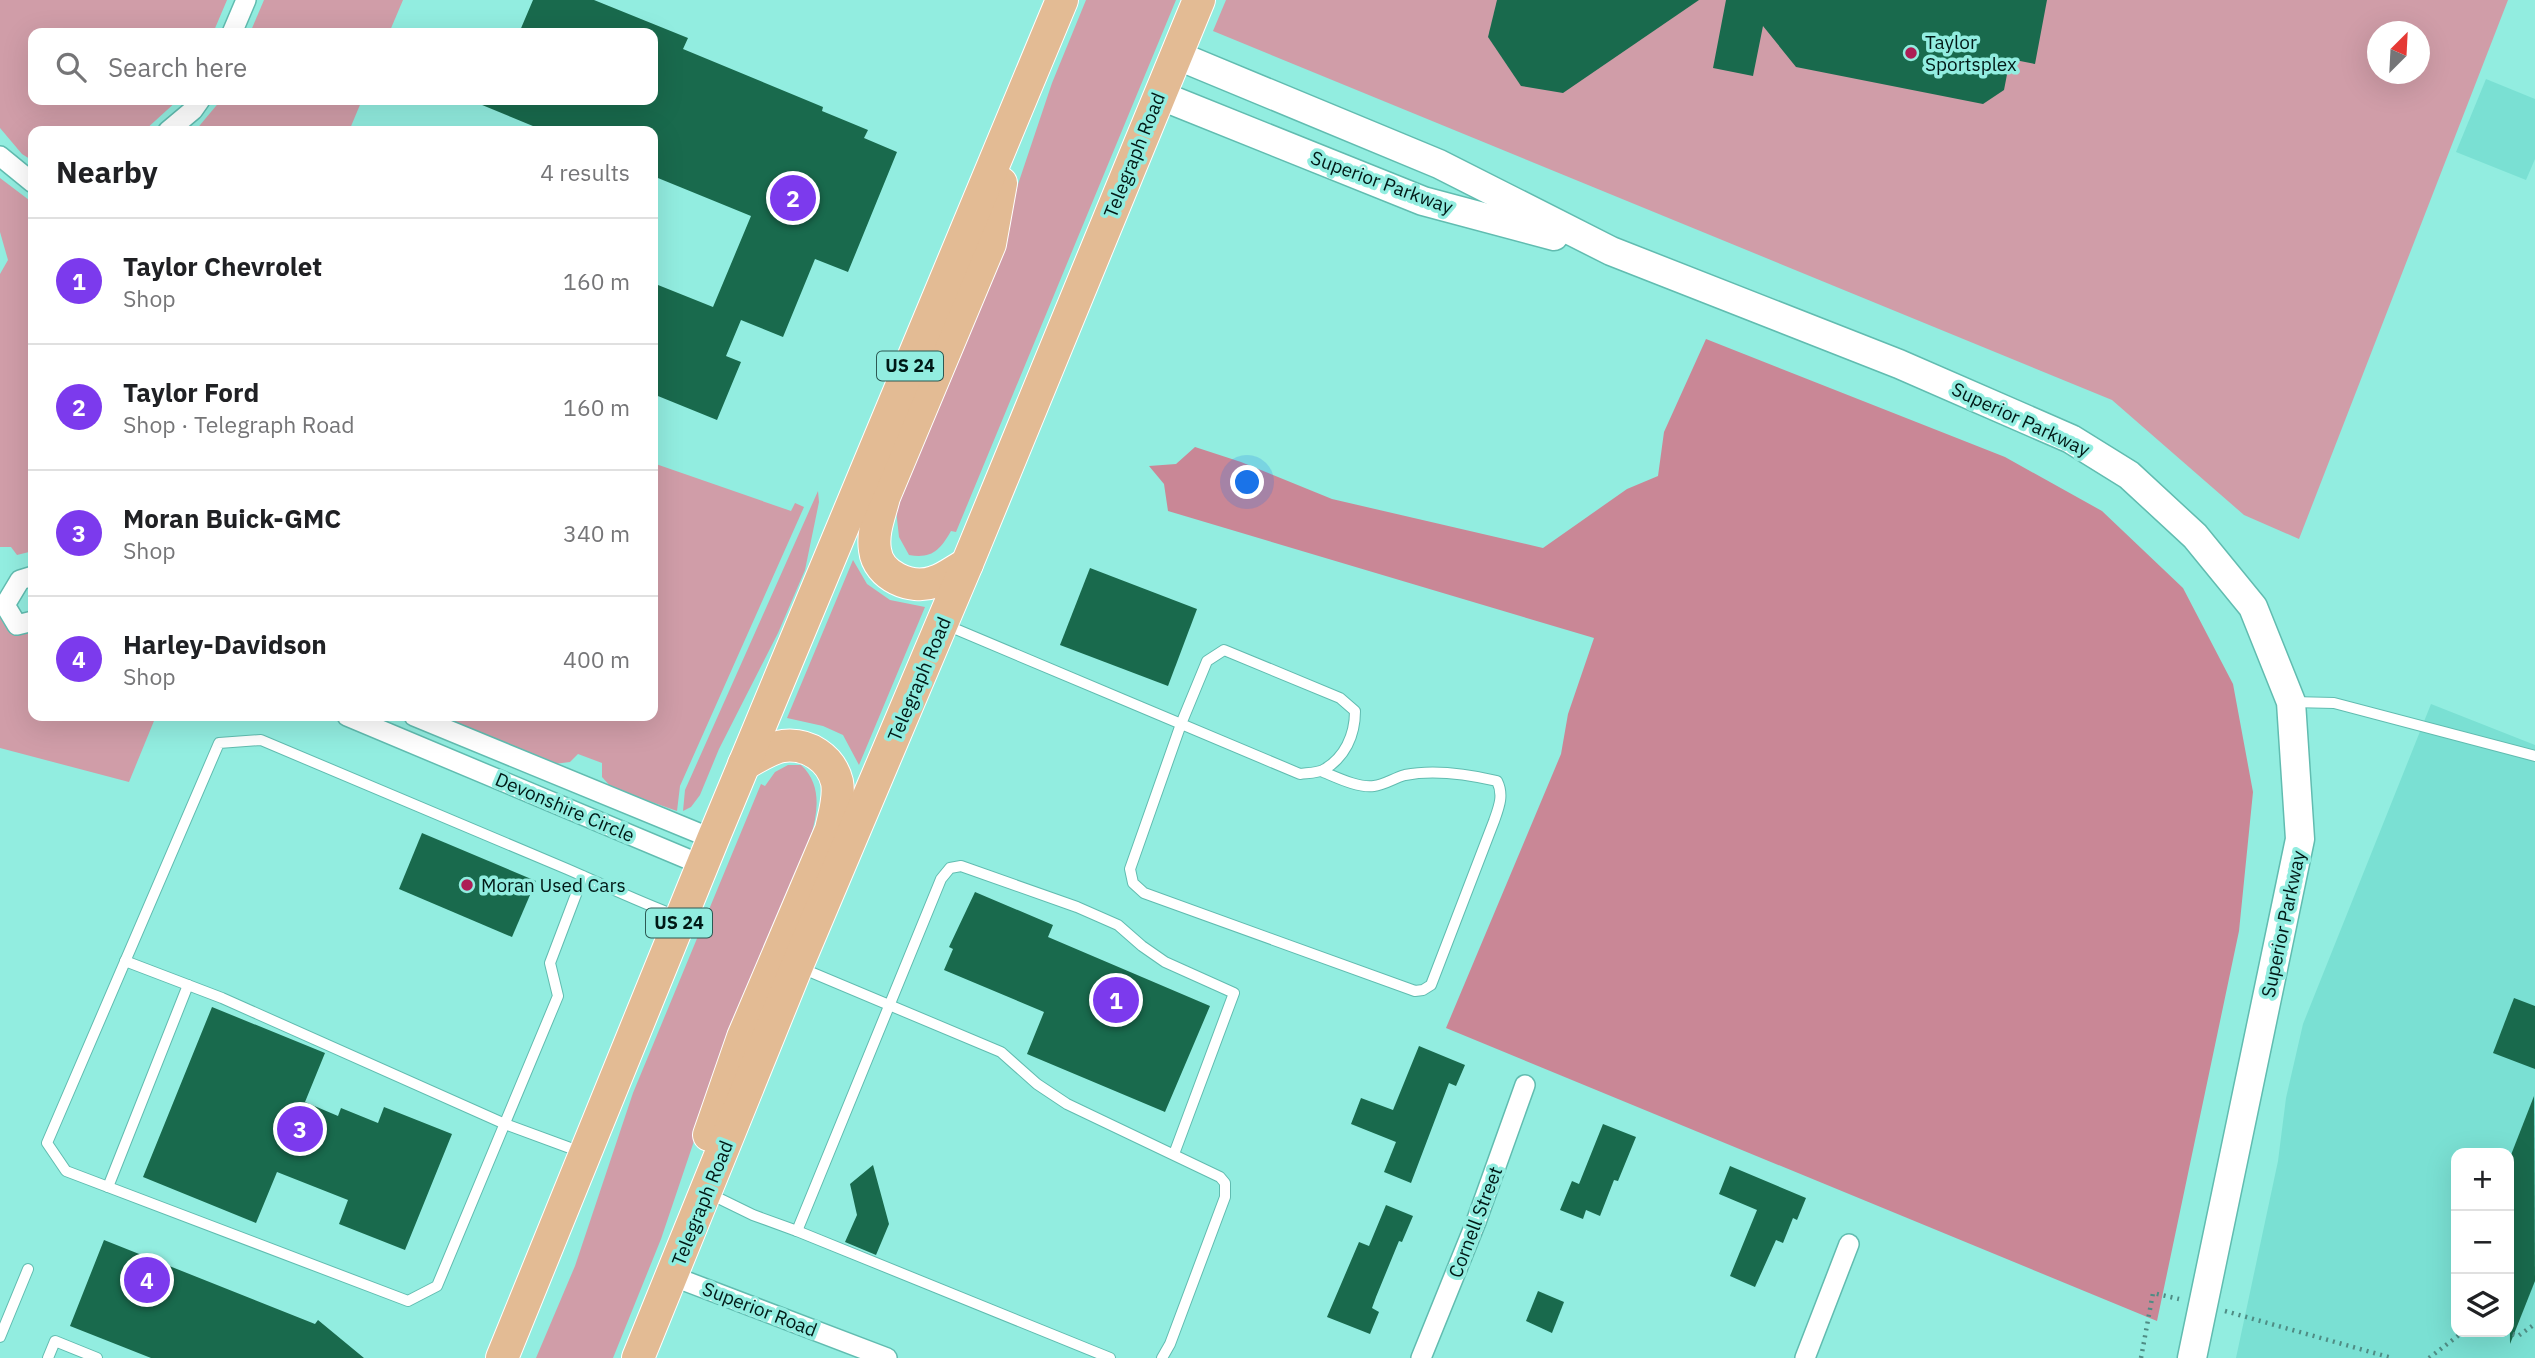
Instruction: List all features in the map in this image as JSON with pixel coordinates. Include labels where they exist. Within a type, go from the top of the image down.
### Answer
[{"type":"main road","name":"US 24","points":[[502,1358],[707,852],[1062,0]]},
{"type":"main road","name":"Telegraph Road","points":[[638,1358],[797,966],[967,564],[1199,0]]},
{"type":"main road","name":"Superior Parkway","points":[[1175,55],[1439,164],[1611,251],[1960,390],[2071,439],[2129,475],[2195,536],[2253,607],[2291,702],[2300,839],[2192,1358]]},
{"type":"main road","name":"Superior Parkway","points":[[1159,95],[1423,201],[1611,251]]},
{"type":"main road","points":[[967,564],[935,582],[919,585],[902,582],[879,562],[875,551],[876,529],[884,497],[990,244],[1010,126]]},
{"type":"main road","points":[[706,1192],[709,1134],[728,1075],[831,830],[837,802],[837,783],[831,767],[820,755],[801,746],[782,746],[744,764]]},
{"type":"main road","points":[[525,1358],[565,1259],[585,1153]]},
{"type":"street","points":[[234,28],[246,0]]},
{"type":"street","points":[[174,126],[196,105]]},
{"type":"street","points":[[0,156],[28,179]]},
{"type":"street","points":[[28,578],[20,580],[5,605],[17,625],[28,622]]},
{"type":"street","name":"Devonshire Circle","points":[[359,721],[427,749],[707,852]]},
{"type":"street","name":"Devonshire Circle","points":[[426,721],[707,852]]},
{"type":"street","points":[[427,749],[438,726]]},
{"type":"street","name":"Cornell Street","points":[[1421,1358],[1476,1222],[1525,1085]]},
{"type":"street","points":[[1805,1358],[1849,1244]]},
{"type":"street","name":"Superior Road","points":[[672,1276],[887,1358]]},
{"type":"lane","points":[[942,623],[1181,723],[1300,774],[1321,771],[1350,782],[1374,786],[1393,778],[1425,771],[1497,781],[1502,794],[1494,821],[1431,985],[1423,990],[1415,991],[1144,893],[1133,883],[1130,869],[1181,723],[1207,662],[1223,650],[1340,698],[1355,711],[1355,728],[1349,743],[1336,759],[1321,771]]},
{"type":"lane","points":[[2291,702],[2334,703],[2535,756]]},
{"type":"lane","points":[[583,876],[550,963],[558,996],[437,1286],[408,1301],[66,1171],[47,1143],[219,743],[261,740],[583,876],[643,904],[681,917]]},
{"type":"lane","points":[[796,1231],[941,878],[950,869],[961,866],[1118,925],[1165,962],[1234,993],[1174,1154]]},
{"type":"lane","points":[[125,961],[358,1057],[505,1124],[585,1153]]},
{"type":"lane","points":[[797,966],[1001,1052],[1037,1084],[1067,1104],[1220,1177],[1225,1183],[1225,1197],[1170,1344],[1162,1358]]},
{"type":"lane","points":[[108,1187],[188,985]]},
{"type":"lane","points":[[706,1192],[753,1216],[1110,1358]]},
{"type":"lane","points":[[0,1337],[28,1269]]},
{"type":"lane","points":[[48,1358],[55,1341],[97,1358]]},
{"type":"path","points":[[2141,1358],[2153,1293],[2392,1358]]},
{"type":"path","points":[[2514,1335],[2518,1336],[2535,1324]]},
{"type":"path","points":[[2430,1358],[2457,1337]]},
{"type":"shaded area","points":[[0,0],[227,0],[215,28],[28,28],[28,105],[173,105],[149,126],[28,126],[28,158],[0,128]]},
{"type":"shaded area","points":[[264,0],[403,0],[391,28],[252,28]]},
{"type":"shaded area","points":[[1086,0],[1176,0],[956,532],[951,531],[934,552],[924,556],[909,555],[899,537],[896,510],[1007,217],[1052,83]]},
{"type":"shaded area","points":[[1226,0],[2508,0],[2299,539],[2244,515],[2112,400],[1213,31]]},
{"type":"shaded area","points":[[2486,79],[2535,99],[2535,159],[2526,180],[2456,152]]},
{"type":"shaded area","points":[[217,105],[360,105],[351,126],[199,126]]},
{"type":"shaded area","points":[[0,178],[28,199],[28,552],[17,555],[11,547],[0,547],[0,274],[8,260],[0,232]]},
{"type":"shaded area","points":[[1706,339],[2005,457],[2102,511],[2183,588],[2233,684],[2253,792],[2239,931],[2157,1321],[1446,1028],[1561,754],[1568,714],[1594,638],[1168,511],[1164,484],[1149,466],[1176,464],[1195,447],[1241,462],[1332,499],[1543,548],[1627,489],[1658,476],[1664,432]]},
{"type":"shaded area","points":[[658,465],[791,511],[795,503],[804,507],[680,786],[677,811],[612,788],[602,777],[602,763],[578,754],[570,762],[554,764],[451,722],[658,721]]},
{"type":"shaded area","points":[[818,491],[819,502],[805,570],[778,633],[719,749],[700,795],[691,807],[683,811],[685,790]]},
{"type":"shaded area","points":[[853,560],[867,584],[890,600],[925,607],[859,765],[843,735],[823,726],[787,718]]},
{"type":"shaded area","points":[[0,614],[12,628],[28,632],[28,721],[154,721],[129,782],[0,748]]},
{"type":"shaded area","points":[[2431,704],[2535,745],[2535,1358],[2236,1358],[2278,1161],[2286,1098],[2303,1024]]},
{"type":"shaded area","points":[[788,765],[801,765],[815,789],[816,808],[811,836],[815,838],[721,1061],[661,1239],[613,1358],[536,1358],[575,1266],[633,1093],[761,784],[765,786],[775,772]]},
{"type":"building","points":[[533,0],[594,0],[688,38],[683,49],[823,107],[822,111],[868,130],[864,138],[897,152],[848,272],[815,259],[783,337],[741,320],[726,356],[741,362],[717,420],[658,396],[658,285],[713,307],[751,216],[658,178],[658,126],[533,126],[482,105],[658,105],[658,28],[521,28]]},
{"type":"building","points":[[1497,0],[1699,0],[1563,93],[1521,86],[1488,37]]},
{"type":"building","name":"Taylor Sportsplex","points":[[1726,0],[2047,0],[2035,64],[2010,59],[2004,90],[1983,104],[1796,67],[1763,26],[1753,76],[1713,68]]},
{"type":"building","points":[[1090,568],[1197,609],[1168,686],[1060,645]]},
{"type":"building","name":"Moran Used Cars","points":[[422,833],[536,881],[512,937],[399,889]]},
{"type":"building","points":[[975,892],[1053,925],[1048,937],[1210,1006],[1165,1112],[1027,1054],[1044,1012],[944,970],[953,949],[949,947]]},
{"type":"building","points":[[2514,998],[2535,1006],[2535,1069],[2493,1053]]},
{"type":"building","points":[[212,1007],[325,1053],[305,1102],[338,1116],[341,1108],[378,1123],[384,1107],[452,1134],[405,1250],[339,1224],[348,1200],[277,1172],[256,1223],[143,1177]]},
{"type":"building","points":[[1419,1046],[1465,1065],[1456,1086],[1449,1083],[1411,1183],[1384,1172],[1396,1142],[1351,1124],[1361,1098],[1393,1110]]},
{"type":"building","points":[[2534,1096],[2535,1281],[2514,1334],[2514,1148]]},
{"type":"building","points":[[1603,1124],[1636,1137],[1618,1181],[1614,1180],[1600,1216],[1586,1210],[1583,1219],[1560,1210],[1572,1181],[1579,1184]]},
{"type":"building","points":[[873,1165],[889,1224],[876,1255],[845,1242],[857,1215],[850,1184]]},
{"type":"building","points":[[1730,1166],[1806,1198],[1797,1220],[1793,1218],[1783,1243],[1776,1240],[1755,1287],[1730,1276],[1757,1210],[1719,1194]]},
{"type":"building","points":[[1386,1205],[1413,1216],[1402,1242],[1399,1241],[1376,1297],[1372,1308],[1379,1312],[1370,1334],[1327,1317],[1359,1242],[1369,1246]]},
{"type":"building","points":[[104,1240],[315,1324],[318,1320],[364,1358],[151,1358],[70,1326]]},
{"type":"building","points":[[1538,1291],[1564,1302],[1552,1333],[1526,1321]]},
{"type":"place","name":"Taylor Sportsplex","points":[[1911,53]]},
{"type":"place","name":"Taylor Ford","points":[[793,198]]},
{"type":"place","name":"Moran Used Cars","points":[[467,885]]},
{"type":"place","name":"Taylor Chevrolet","points":[[1116,1000]]},
{"type":"place","name":"Moran Buick-GMC","points":[[300,1129]]},
{"type":"place","name":"Harley-Davidson","points":[[147,1280]]}]
